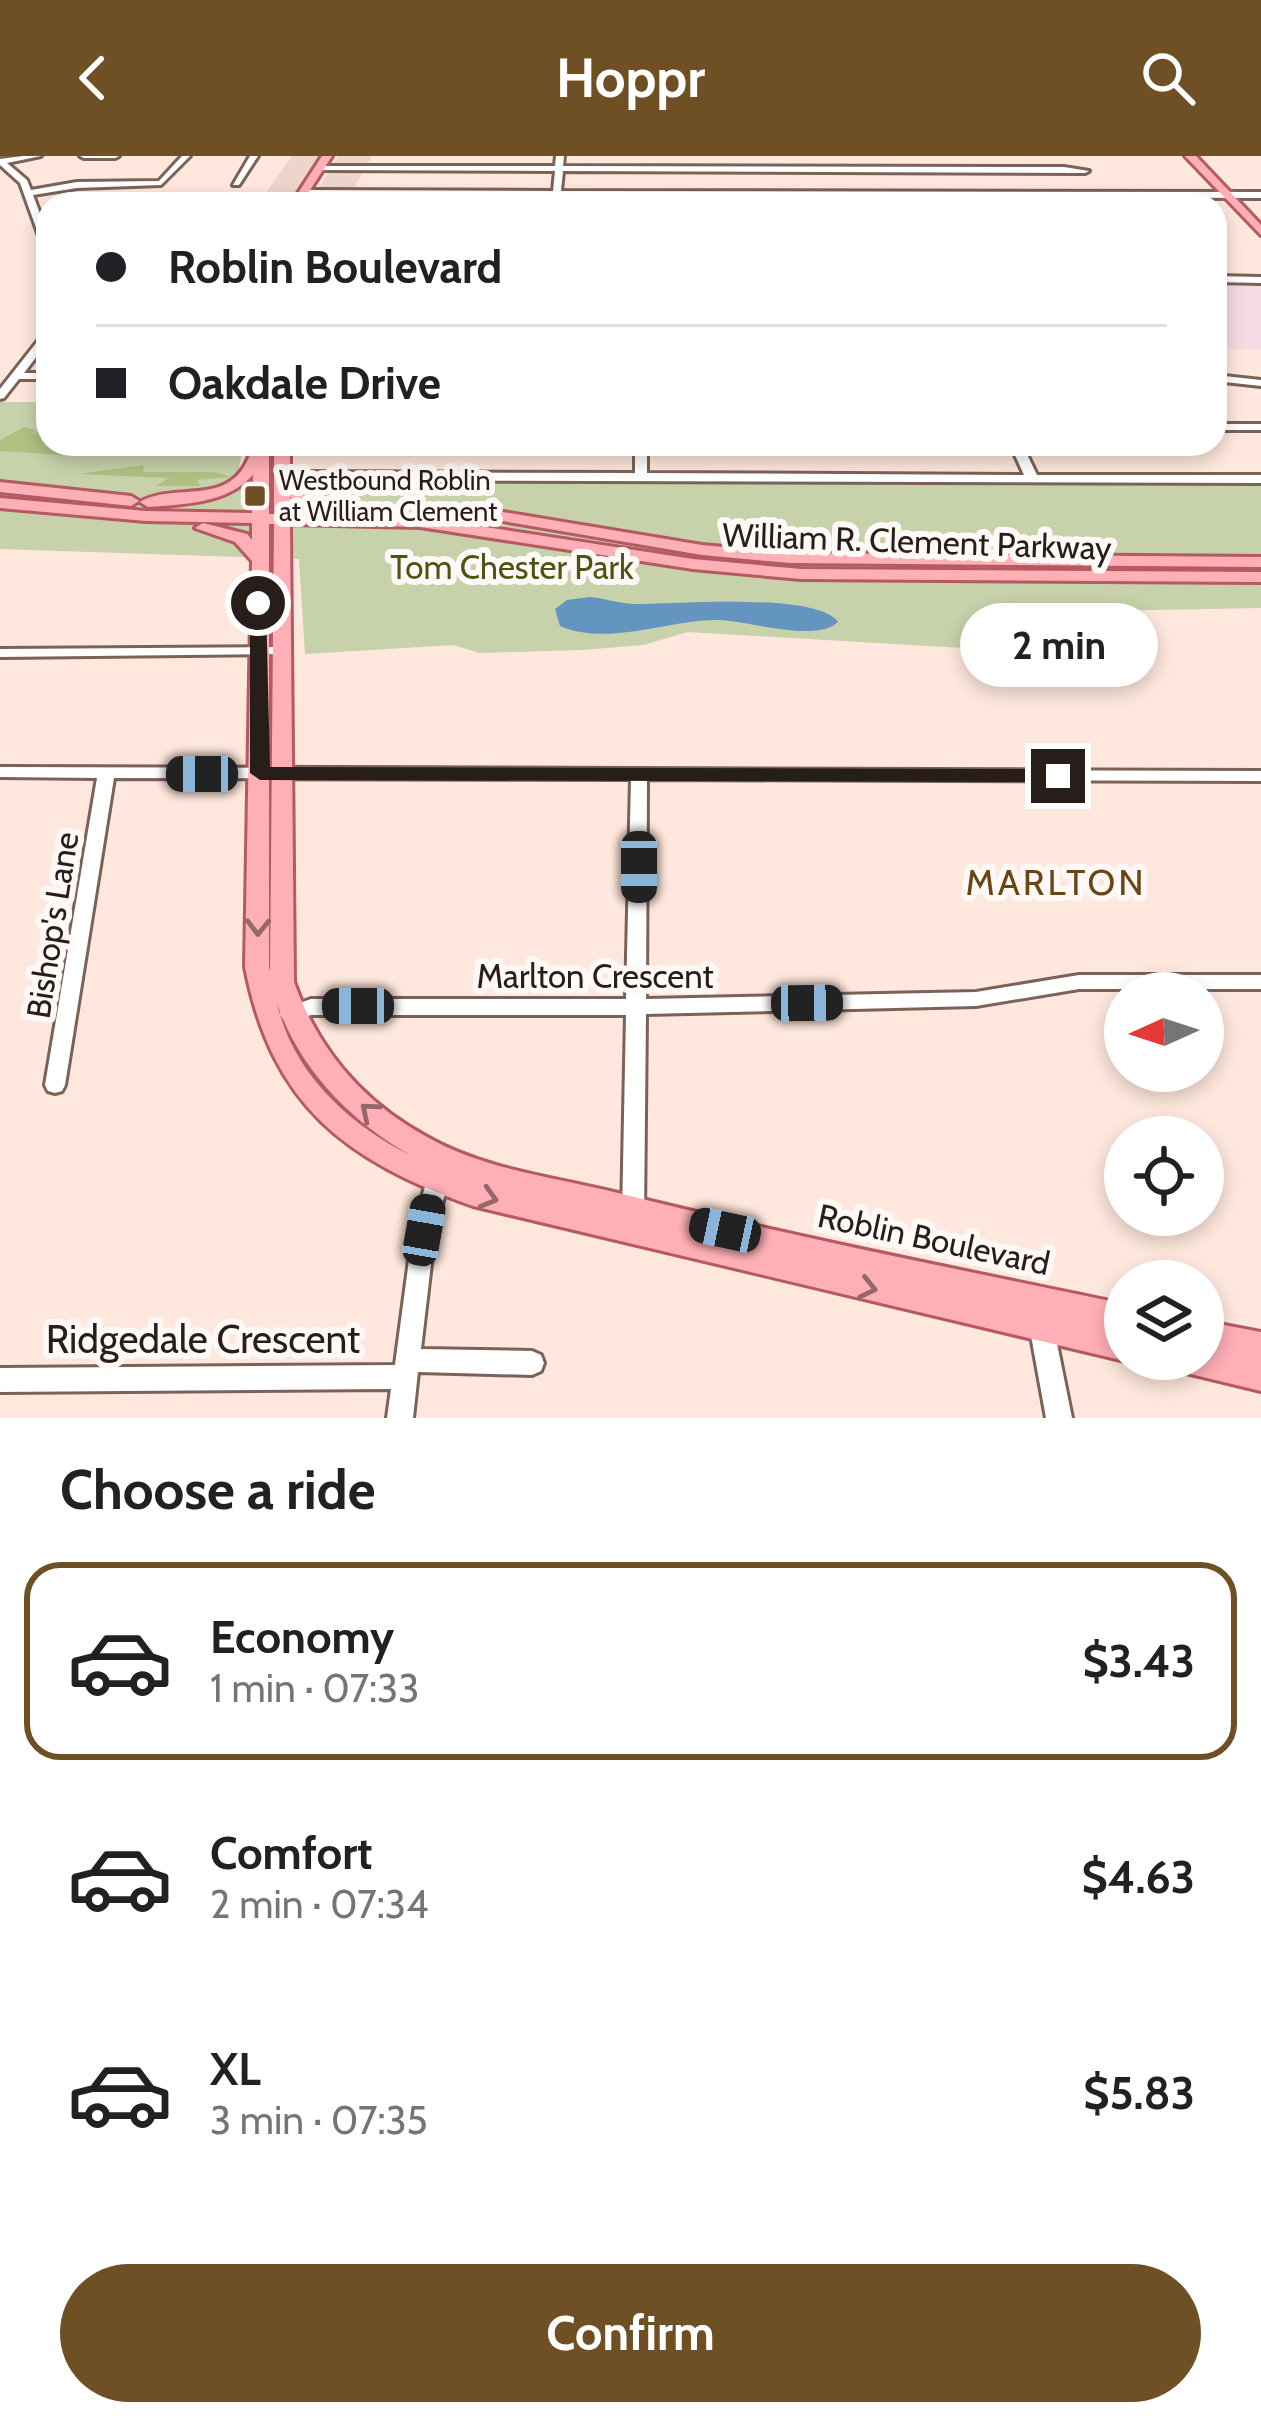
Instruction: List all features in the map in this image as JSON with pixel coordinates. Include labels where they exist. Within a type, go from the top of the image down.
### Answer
[{"type":"main road","points":[[1190,156],[1261,220]]},
{"type":"main road","points":[[1201,156],[1261,232]]},
{"type":"main road","points":[[310,192],[329,162]]},
{"type":"main road","points":[[148,502],[231,488],[250,473],[257,456]]},
{"type":"main road","name":"Roblin Boulevard","points":[[262,456],[269,511],[270,773],[282,982],[290,1014],[337,1084],[441,1171]]},
{"type":"main road","name":"Roblin Boulevard","points":[[269,511],[282,480],[282,456]]},
{"type":"main road","points":[[282,480],[304,500],[343,504]]},
{"type":"main road","name":"William R. Clement Parkway","points":[[0,487],[470,527],[693,564],[801,574],[1261,577]]},
{"type":"main road","name":"William R. Clement Parkway","points":[[0,503],[90,512],[269,511],[343,504],[481,514],[702,550],[790,558],[1261,562]]},
{"type":"main road","points":[[90,512],[224,532],[241,538],[269,559],[308,527],[370,519]]},
{"type":"main road","name":"Roblin Boulevard","points":[[270,773],[257,967],[271,1029],[298,1077],[335,1121],[388,1160],[632,1221],[1040,1313],[1104,1338]]},
{"type":"main road","name":"Roblin Boulevard","points":[[1040,1313],[1104,1317]]},
{"type":"main road","points":[[1224,1339],[1261,1347]]},
{"type":"main road","points":[[1224,1368],[1261,1376]]},
{"type":"street","points":[[1,162],[37,156]]},
{"type":"street","points":[[84,156],[115,156]]},
{"type":"street","points":[[29,193],[77,185],[161,183],[186,156]]},
{"type":"street","points":[[236,183],[254,156]]},
{"type":"street","points":[[556,192],[560,156]]},
{"type":"street","points":[[748,156],[756,192]]},
{"type":"street","points":[[1,162],[20,177],[36,214]]},
{"type":"street","points":[[329,162],[558,168],[1064,169]]},
{"type":"street","points":[[1227,195],[1261,196]]},
{"type":"street","points":[[1227,280],[1261,280]]},
{"type":"street","points":[[0,396],[36,350]]},
{"type":"street","points":[[16,376],[36,376]]},
{"type":"street","points":[[1227,380],[1259,386]]},
{"type":"street","points":[[1227,427],[1261,427]]},
{"type":"street","points":[[640,477],[641,456]]},
{"type":"street","points":[[1022,456],[1032,478]]},
{"type":"street","points":[[282,480],[1261,478]]},
{"type":"street","points":[[0,653],[270,651]]},
{"type":"street","points":[[0,772],[1261,776]]},
{"type":"street","points":[[632,1221],[639,1007],[639,773]]},
{"type":"street","name":"Bishop's Lane","points":[[55,1084],[106,774]]},
{"type":"street","name":"Marlton Crescent","points":[[290,1014],[311,1006],[639,1007],[976,999],[1079,982],[1261,982]]},
{"type":"street","name":"Ridgedale Crescent","points":[[400,1418],[424,1230],[441,1171]]},
{"type":"street","points":[[1040,1313],[1059,1418]]},
{"type":"street","points":[[406,1369],[532,1363]]},
{"type":"street","name":"Ridgedale Crescent","points":[[0,1379],[406,1369]]},
{"type":"shaded area","points":[[292,156],[325,156],[302,192],[266,192]]},
{"type":"shaded area","points":[[338,156],[372,156],[352,192],[317,192]]},
{"type":"shaded area","points":[[1227,281],[1261,281],[1261,349],[1227,349]]},
{"type":"green space","name":"Tom Chester Park","points":[[0,402],[36,402],[36,456],[241,456],[237,481],[1261,482],[1261,608],[1046,612],[1034,619],[1046,653],[688,632],[643,645],[582,650],[480,653],[453,645],[305,654],[299,559],[0,549]]},
{"type":"green space","points":[[24,427],[36,430],[32,434],[36,432],[36,453],[0,451],[0,440]]},
{"type":"green space","points":[[144,465],[143,472],[215,472],[231,477],[197,480],[200,486],[156,486],[169,478],[78,474]]},
{"type":"water","points":[[589,597],[636,604],[775,603],[825,613],[838,622],[815,631],[719,620],[598,634],[560,626],[555,609],[567,600]]},
{"type":"place","name":"Westbound Roblin at William Clement","points":[[255,496]]},
{"type":"district","name":"MARLTON","points":[[1056,882]]},
{"type":"route","points":[[258,603],[260,773],[1058,776]]}]
